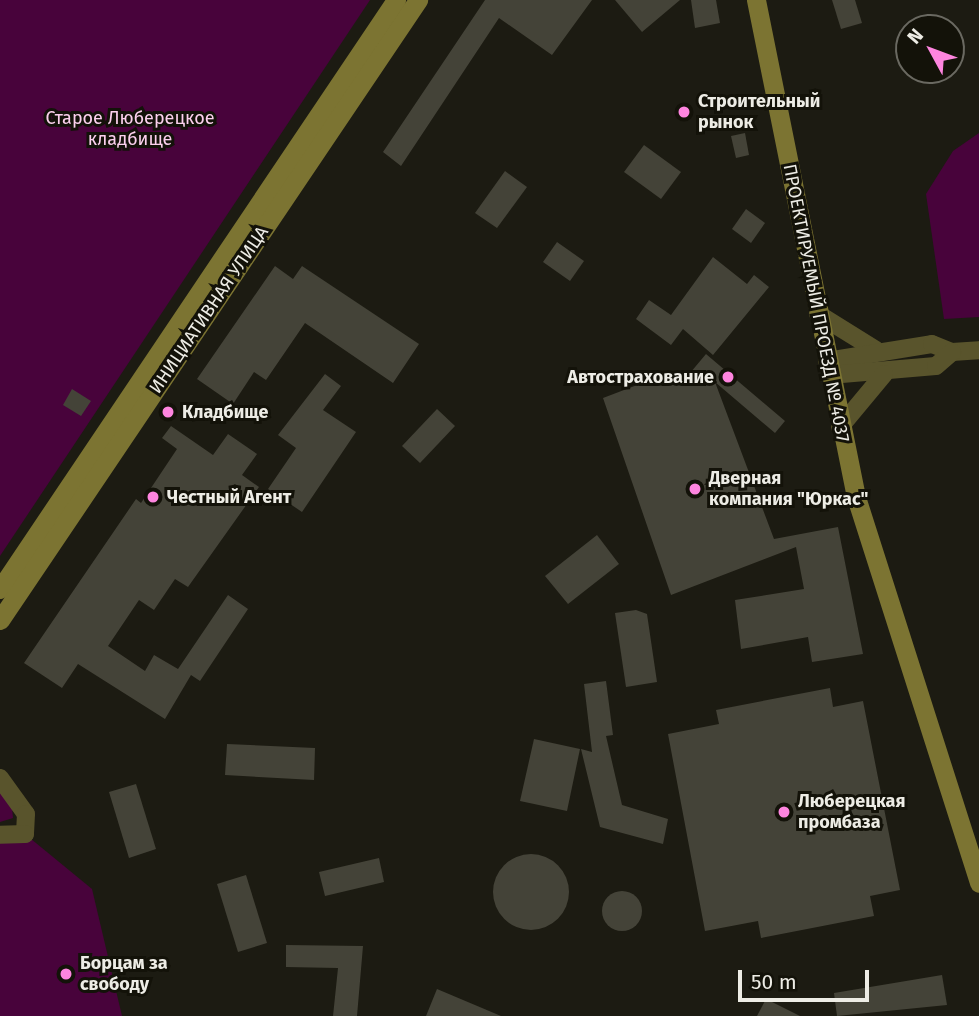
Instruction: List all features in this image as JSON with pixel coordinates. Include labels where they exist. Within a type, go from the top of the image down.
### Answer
[{"type":"main road","name":"ИНИЦИАТИВНАЯ УЛИЦА","points":[[0,589],[396,0]]},
{"type":"main road","name":"ИНИЦИАТИВНАЯ УЛИЦА","points":[[0,620],[418,0]]},
{"type":"main road","name":"ПРОЕКТИРУЕМЫЙ ПРОЕЗД № 4037","points":[[756,0],[856,497],[979,883]]},
{"type":"street","points":[[818,314],[876,350]]},
{"type":"street","points":[[829,368],[876,350],[932,344],[952,352],[979,350]]},
{"type":"street","points":[[829,368],[884,374],[936,366],[952,352]]},
{"type":"street","points":[[840,427],[884,374]]},
{"type":"street","points":[[0,778],[26,814],[25,834],[0,835]]},
{"type":"green space","name":"Старое Люберецкое кладбище","points":[[0,0],[370,0],[0,556]]},
{"type":"green space","points":[[979,133],[979,317],[944,319],[926,194],[953,151]]},
{"type":"green space","points":[[0,788],[11,798],[13,818],[0,822]]},
{"type":"green space","points":[[25,834],[92,889],[122,1016],[0,1016],[0,835]]},
{"type":"building","points":[[485,0],[592,0],[552,55],[499,18],[401,166],[383,152]]},
{"type":"building","points":[[615,0],[680,0],[642,32]]},
{"type":"building","points":[[691,0],[716,0],[720,23],[695,28]]},
{"type":"building","points":[[832,0],[855,0],[862,23],[841,29]]},
{"type":"building","points":[[745,133],[749,155],[736,158],[731,136]]},
{"type":"building","points":[[644,145],[681,172],[661,199],[624,172]]},
{"type":"building","points":[[505,171],[527,187],[497,228],[475,213]]},
{"type":"building","points":[[746,209],[765,223],[751,243],[732,229]]},
{"type":"building","points":[[557,242],[584,261],[570,281],[543,262]]},
{"type":"building","points":[[713,257],[747,284],[754,275],[769,287],[713,355],[683,329],[671,345],[636,319],[649,300],[671,315]]},
{"type":"building","points":[[275,266],[293,279],[302,266],[419,344],[393,383],[305,323],[266,380],[254,372],[233,404],[197,379]]},
{"type":"building","name":"Дверная компания \"Юркас\"","points":[[706,354],[785,421],[775,433],[715,382],[774,539],[838,527],[863,654],[812,662],[808,637],[741,649],[735,600],[804,589],[796,547],[671,595],[603,398],[666,374],[680,385]]},
{"type":"building","points":[[325,374],[341,386],[323,410],[356,432],[302,512],[268,489],[296,448],[278,435]]},
{"type":"building","points":[[72,389],[91,401],[81,416],[63,405]]},
{"type":"building","points":[[437,409],[455,426],[420,463],[402,446]]},
{"type":"building","points":[[171,426],[213,455],[228,434],[257,454],[242,475],[259,487],[188,587],[175,579],[154,610],[139,600],[108,646],[145,671],[154,655],[178,669],[228,595],[248,609],[200,681],[191,675],[165,719],[78,664],[62,688],[24,663],[136,499],[141,503],[177,449],[162,438]]},
{"type":"building","points":[[597,535],[619,564],[568,604],[545,576]]},
{"type":"building","points":[[636,610],[647,614],[657,682],[626,687],[615,613]]},
{"type":"building","points":[[606,681],[613,735],[606,736],[622,805],[668,819],[663,844],[600,827],[581,749],[592,752],[584,684]]},
{"type":"building","name":"Люберецкая промбаза","points":[[830,688],[833,707],[863,701],[900,890],[870,896],[874,916],[761,938],[758,921],[705,931],[668,734],[719,724],[716,710]]},
{"type":"building","points":[[534,739],[580,749],[567,811],[520,801]]},
{"type":"building","points":[[227,744],[315,748],[314,780],[225,775]]},
{"type":"building","points":[[136,784],[156,849],[129,858],[109,792]]},
{"type":"building","points":[[539,854],[552,860],[563,871],[569,884],[567,907],[552,924],[539,930],[523,930],[510,924],[495,907],[493,884],[499,871],[516,856]]},
{"type":"building","points":[[379,858],[384,882],[325,896],[319,872]]},
{"type":"building","points":[[246,875],[267,943],[238,952],[217,884]]},
{"type":"building","points":[[622,891],[636,897],[642,911],[636,925],[622,931],[608,925],[602,911],[608,897]]},
{"type":"building","points":[[286,945],[363,946],[357,1016],[333,1016],[338,968],[286,967]]},
{"type":"building","points":[[942,975],[947,1005],[837,1016],[834,993]]},
{"type":"building","points":[[437,989],[501,1016],[426,1016]]},
{"type":"building","points":[[766,999],[800,1016],[757,1016]]},
{"type":"place","name":"Строительный рынок","points":[[684,112]]},
{"type":"place","name":"Автострахование","points":[[728,377]]},
{"type":"place","name":"Кладбище","points":[[168,412]]},
{"type":"place","name":"Дверная компания \"Юркас\"","points":[[695,489]]},
{"type":"place","name":"Честный Агент","points":[[153,497]]},
{"type":"place","name":"Люберецкая промбаза","points":[[784,812]]},
{"type":"place","name":"Борцам за свободу","points":[[66,974]]}]
